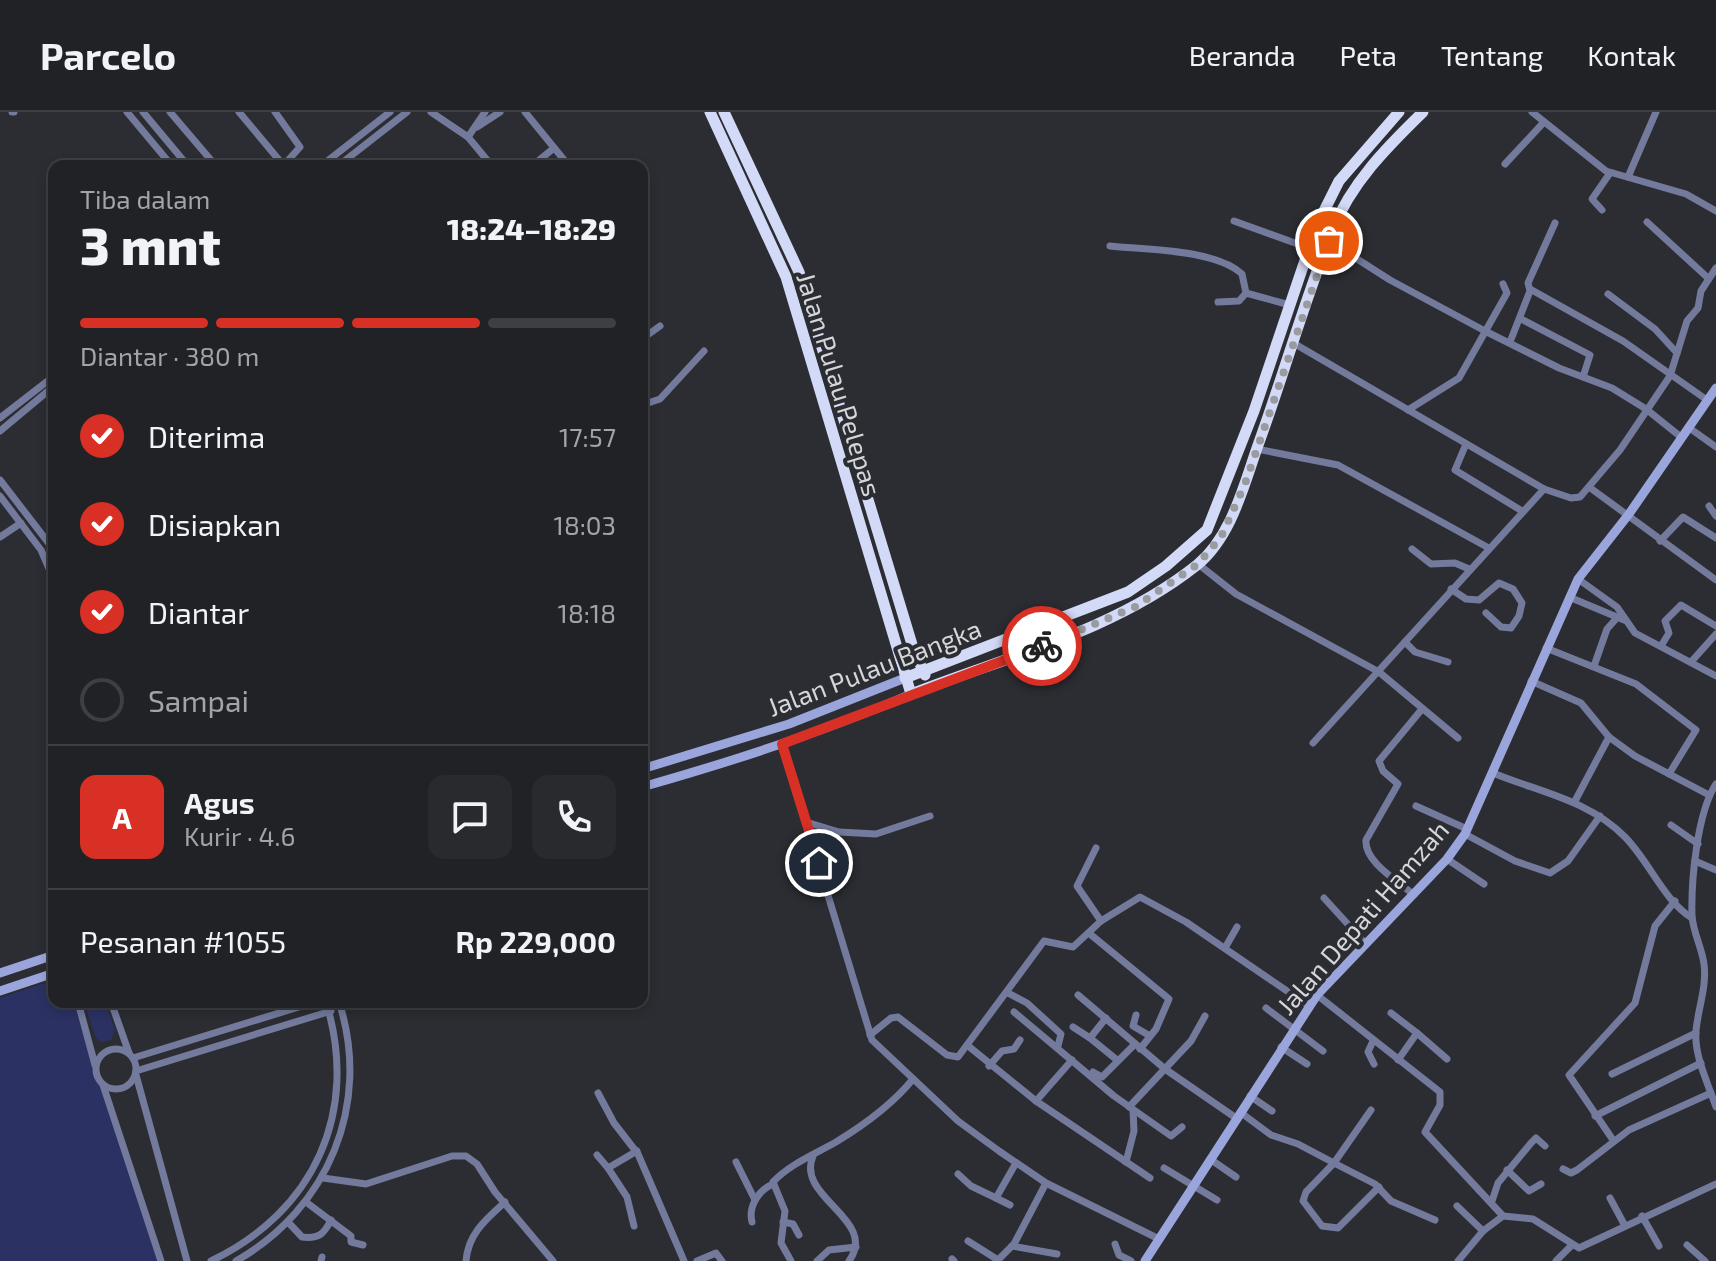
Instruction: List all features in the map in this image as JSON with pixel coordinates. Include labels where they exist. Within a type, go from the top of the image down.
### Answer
[{"type":"highway","name":"Jalan Pulau Pelepas","points":[[710,112],[786,277],[911,694]]},
{"type":"highway","name":"Jalan Pulau Pelepas","points":[[724,112],[799,272],[914,651],[930,686]]},
{"type":"highway","name":"Jalan Pulau Bangka","points":[[905,678],[1128,592],[1195,543],[1217,511],[1309,248],[1339,181],[1399,112]]},
{"type":"highway","name":"Jalan Pulau Bangka","points":[[911,694],[1039,648],[1135,607],[1198,564],[1221,537],[1232,517],[1329,241],[1353,190],[1385,149],[1423,112]]},
{"type":"highway","points":[[1269,365],[1285,370]]},
{"type":"main road","name":"Jalan Depati Hamzah","points":[[1145,1261],[1292,1029],[1317,995],[1447,859],[1466,831],[1578,579],[1629,515],[1715,390]]},
{"type":"main road","name":"Jalan Pulau Bangka","points":[[648,767],[789,724],[905,678]]},
{"type":"main road","name":"Jalan Pulau Bangka","points":[[648,785],[782,744],[911,694]]},
{"type":"main road","points":[[0,973],[48,957]]},
{"type":"main road","points":[[0,991],[48,975]]},
{"type":"street","points":[[127,112],[167,160]]},
{"type":"street","points":[[143,112],[183,160]]},
{"type":"street","points":[[170,112],[211,160]]},
{"type":"street","points":[[239,112],[278,160]]},
{"type":"street","points":[[275,112],[300,147],[288,160]]},
{"type":"street","points":[[328,160],[390,112]]},
{"type":"street","points":[[346,160],[407,112]]},
{"type":"street","points":[[431,112],[468,137],[487,160]]},
{"type":"street","points":[[468,137],[485,112]]},
{"type":"street","points":[[475,128],[500,112]]},
{"type":"street","points":[[525,112],[564,160]]},
{"type":"street","points":[[1532,112],[1610,173],[1686,194],[1716,211]]},
{"type":"street","points":[[1628,177],[1656,112]]},
{"type":"street","points":[[1505,164],[1544,122]]},
{"type":"street","points":[[539,160],[554,148]]},
{"type":"street","points":[[1602,210],[1592,199],[1610,173]]},
{"type":"street","points":[[1234,221],[1309,248]]},
{"type":"street","points":[[1647,222],[1708,278]]},
{"type":"street","points":[[1510,342],[1521,319],[1530,289],[1528,283],[1555,223]]},
{"type":"street","points":[[1329,241],[1390,280],[1485,331],[1612,388],[1646,409],[1681,437]]},
{"type":"street","points":[[1110,246],[1202,257],[1222,263],[1242,274],[1246,293]]},
{"type":"street","points":[[1295,344],[1544,489],[1571,498],[1580,497],[1620,450],[1670,376],[1708,278],[1716,270]]},
{"type":"street","points":[[1408,410],[1459,378],[1507,293],[1503,284]]},
{"type":"street","points":[[1530,289],[1623,341],[1707,400]]},
{"type":"street","points":[[1218,302],[1239,301],[1246,293]]},
{"type":"street","points":[[1246,293],[1290,305]]},
{"type":"street","points":[[1608,294],[1655,329],[1677,353]]},
{"type":"street","points":[[1521,319],[1590,355],[1583,377]]},
{"type":"street","points":[[648,335],[660,326]]},
{"type":"street","points":[[648,403],[660,399],[704,351]]},
{"type":"street","points":[[0,418],[48,381]]},
{"type":"street","points":[[0,431],[48,391]]},
{"type":"street","points":[[1688,427],[1716,447]]},
{"type":"street","points":[[1466,444],[1455,470],[1522,511]]},
{"type":"street","points":[[1257,449],[1338,465],[1487,547]]},
{"type":"street","points":[[0,480],[48,539]]},
{"type":"street","points":[[1589,487],[1716,580]]},
{"type":"street","points":[[1313,743],[1487,547],[1544,489]]},
{"type":"street","points":[[0,496],[41,550],[48,566]]},
{"type":"street","points":[[1709,506],[1716,516]]},
{"type":"street","points":[[1660,541],[1683,517],[1716,538]]},
{"type":"street","points":[[0,537],[21,523]]},
{"type":"street","points":[[1412,549],[1431,564],[1455,563],[1469,569]]},
{"type":"street","points":[[1198,564],[1236,594],[1379,672],[1458,738]]},
{"type":"street","points":[[1578,579],[1617,607],[1620,620]]},
{"type":"street","points":[[1451,589],[1466,599],[1479,600],[1499,583],[1513,589],[1522,603],[1519,616],[1511,628],[1501,627],[1486,613]]},
{"type":"street","points":[[1569,597],[1620,620],[1635,633],[1716,676]]},
{"type":"street","points":[[1661,646],[1669,633],[1665,621],[1681,605],[1716,626]]},
{"type":"street","points":[[1594,666],[1607,629],[1620,620]]},
{"type":"street","points":[[1691,662],[1716,634]]},
{"type":"street","points":[[1405,642],[1415,652],[1448,662]]},
{"type":"street","points":[[1546,648],[1636,684],[1706,736]]},
{"type":"street","points":[[1531,681],[1581,703],[1609,737],[1709,795]]},
{"type":"street","points":[[1414,895],[1370,857],[1365,848],[1366,840],[1398,784],[1383,771],[1379,761],[1422,709]]},
{"type":"street","points":[[1669,774],[1696,730]]},
{"type":"street","points":[[1575,801],[1609,737]]},
{"type":"street","points":[[782,744],[870,1035],[958,1121],[1016,1163],[1046,1183],[1159,1239]]},
{"type":"street","points":[[1493,773],[1575,801],[1600,816],[1640,853],[1675,901],[1692,918]]},
{"type":"street","points":[[1716,784],[1709,795],[1698,844],[1692,918],[1704,964],[1703,996],[1696,1033],[1701,1063],[1716,1107]]},
{"type":"street","points":[[1416,806],[1466,831],[1515,861],[1550,873],[1568,861],[1600,816]]},
{"type":"street","points":[[806,822],[839,832],[876,834],[930,816]]},
{"type":"street","points":[[1671,825],[1698,844]]},
{"type":"street","points":[[1096,848],[1077,886],[1101,921]]},
{"type":"street","points":[[1447,859],[1484,884]]},
{"type":"street","points":[[1695,861],[1716,870]]},
{"type":"street","points":[[870,1035],[891,1018],[898,1017],[947,1055],[958,1057],[1044,941],[1070,948],[1090,934],[1101,921],[1140,897],[1158,904],[1309,1006]]},
{"type":"street","points":[[1324,898],[1365,943]]},
{"type":"street","points":[[1613,1140],[1570,1073],[1635,1003],[1655,926],[1675,901]]},
{"type":"street","points":[[1225,948],[1237,927]]},
{"type":"street","points":[[1036,1101],[1072,1060],[1078,1059],[1100,1077],[1150,1036],[1169,999],[1090,934]]},
{"type":"street","points":[[1008,993],[1027,1003],[1061,1034],[1058,1046]]},
{"type":"street","points":[[1078,995],[1165,1069],[1271,1135],[1298,1144],[1379,1187],[1391,1201],[1435,1220]]},
{"type":"street","points":[[1317,995],[1440,1092],[1440,1105],[1426,1129],[1430,1141],[1492,1201],[1503,1216]]},
{"type":"street","points":[[80,1008],[96,1067],[161,1261]]},
{"type":"street","points":[[113,1008],[136,1073],[187,1261]]},
{"type":"street","points":[[96,1067],[106,1051],[118,1049],[131,1056],[295,1008]]},
{"type":"street","points":[[211,1261],[268,1226],[301,1189],[316,1164],[329,1132],[338,1090],[328,1008]]},
{"type":"street","points":[[103,1085],[122,1089],[136,1073],[335,1008]]},
{"type":"street","points":[[236,1261],[288,1222],[306,1202],[323,1178],[340,1142],[348,1098],[349,1054],[341,1008]]},
{"type":"street","points":[[1266,1008],[1323,1051]]},
{"type":"street","points":[[1014,1012],[1131,1108],[1171,1136],[1182,1127]]},
{"type":"street","points":[[1391,1013],[1447,1059]]},
{"type":"street","points":[[1136,1015],[1133,1026],[1150,1036]]},
{"type":"street","points":[[1126,1162],[1134,1131],[1131,1108],[1191,1041],[1205,1016]]},
{"type":"street","points":[[1090,1038],[1106,1018]]},
{"type":"street","points":[[1073,1027],[1117,1060]]},
{"type":"street","points":[[1398,1060],[1417,1033]]},
{"type":"street","points":[[1612,1074],[1696,1033]]},
{"type":"street","points":[[989,1066],[1002,1051],[1014,1049],[1020,1040]]},
{"type":"street","points":[[1373,1041],[1368,1052],[1374,1064]]},
{"type":"street","points":[[967,1045],[989,1066],[1036,1101],[1150,1178]]},
{"type":"street","points":[[1281,1047],[1307,1064]]},
{"type":"street","points":[[1595,1116],[1701,1063]]},
{"type":"street","points":[[752,1222],[750,1209],[755,1200],[786,1169],[892,1102],[913,1079]]},
{"type":"street","points":[[598,1093],[614,1123],[637,1151],[684,1261]]},
{"type":"street","points":[[1563,1169],[1571,1173],[1577,1170],[1613,1140],[1711,1093]]},
{"type":"street","points":[[1250,1096],[1272,1111]]},
{"type":"street","points":[[1371,1110],[1334,1163],[1306,1192],[1303,1201],[1322,1226],[1338,1228],[1379,1187]]},
{"type":"street","points":[[1492,1201],[1498,1183],[1507,1170],[1536,1138],[1545,1146]]},
{"type":"street","points":[[608,1168],[637,1151]]},
{"type":"street","points":[[814,1154],[810,1167],[817,1186],[846,1218],[856,1247],[849,1261]]},
{"type":"street","points":[[597,1155],[627,1197],[634,1226]]},
{"type":"street","points":[[323,1178],[366,1184],[462,1156],[477,1164],[553,1261]]},
{"type":"street","points":[[1210,1159],[1236,1177]]},
{"type":"street","points":[[736,1162],[755,1200]]},
{"type":"street","points":[[996,1198],[1016,1163]]},
{"type":"street","points":[[1164,1168],[1217,1200]]},
{"type":"street","points":[[1507,1170],[1529,1191],[1541,1184]]},
{"type":"street","points":[[958,1174],[971,1186],[1010,1205]]},
{"type":"street","points":[[968,1241],[997,1261],[1012,1246],[1046,1183]]},
{"type":"street","points":[[773,1184],[785,1211],[781,1243],[791,1261]]},
{"type":"street","points":[[1556,1261],[1571,1246],[1588,1244],[1624,1224],[1716,1184]]},
{"type":"street","points":[[1674,1190],[1679,1200]]},
{"type":"street","points":[[1610,1198],[1624,1224]]},
{"type":"street","points":[[306,1202],[351,1236],[351,1242],[363,1245]]},
{"type":"street","points":[[466,1261],[469,1242],[478,1227],[505,1202]]},
{"type":"street","points":[[1457,1206],[1483,1231]]},
{"type":"street","points":[[1458,1261],[1483,1231],[1503,1216],[1533,1219],[1571,1246]]},
{"type":"street","points":[[1642,1216],[1659,1246]]},
{"type":"street","points":[[288,1222],[302,1237],[316,1238],[324,1233],[331,1220]]},
{"type":"street","points":[[783,1222],[793,1224],[799,1235]]},
{"type":"street","points":[[1115,1244],[1118,1254],[1131,1261]]},
{"type":"street","points":[[1687,1245],[1705,1261]]},
{"type":"street","points":[[1012,1246],[1057,1254]]},
{"type":"street","points":[[817,1261],[829,1250],[834,1252],[856,1247]]},
{"type":"street","points":[[834,1252],[839,1261]]},
{"type":"street","points":[[697,1261],[716,1253],[722,1261]]},
{"type":"shaded area","points":[[48,982],[48,1008],[77,1008],[162,1261],[0,1261],[0,998]]},
{"type":"shaded area","points":[[86,1008],[107,1008],[115,1030],[111,1040],[101,1042],[96,1038]]},
{"type":"way so far","points":[[1042,646],[1135,607],[1198,564],[1221,537],[1245,484],[1329,241]]},
{"type":"route","points":[[819,863],[782,744],[1042,646]]}]
